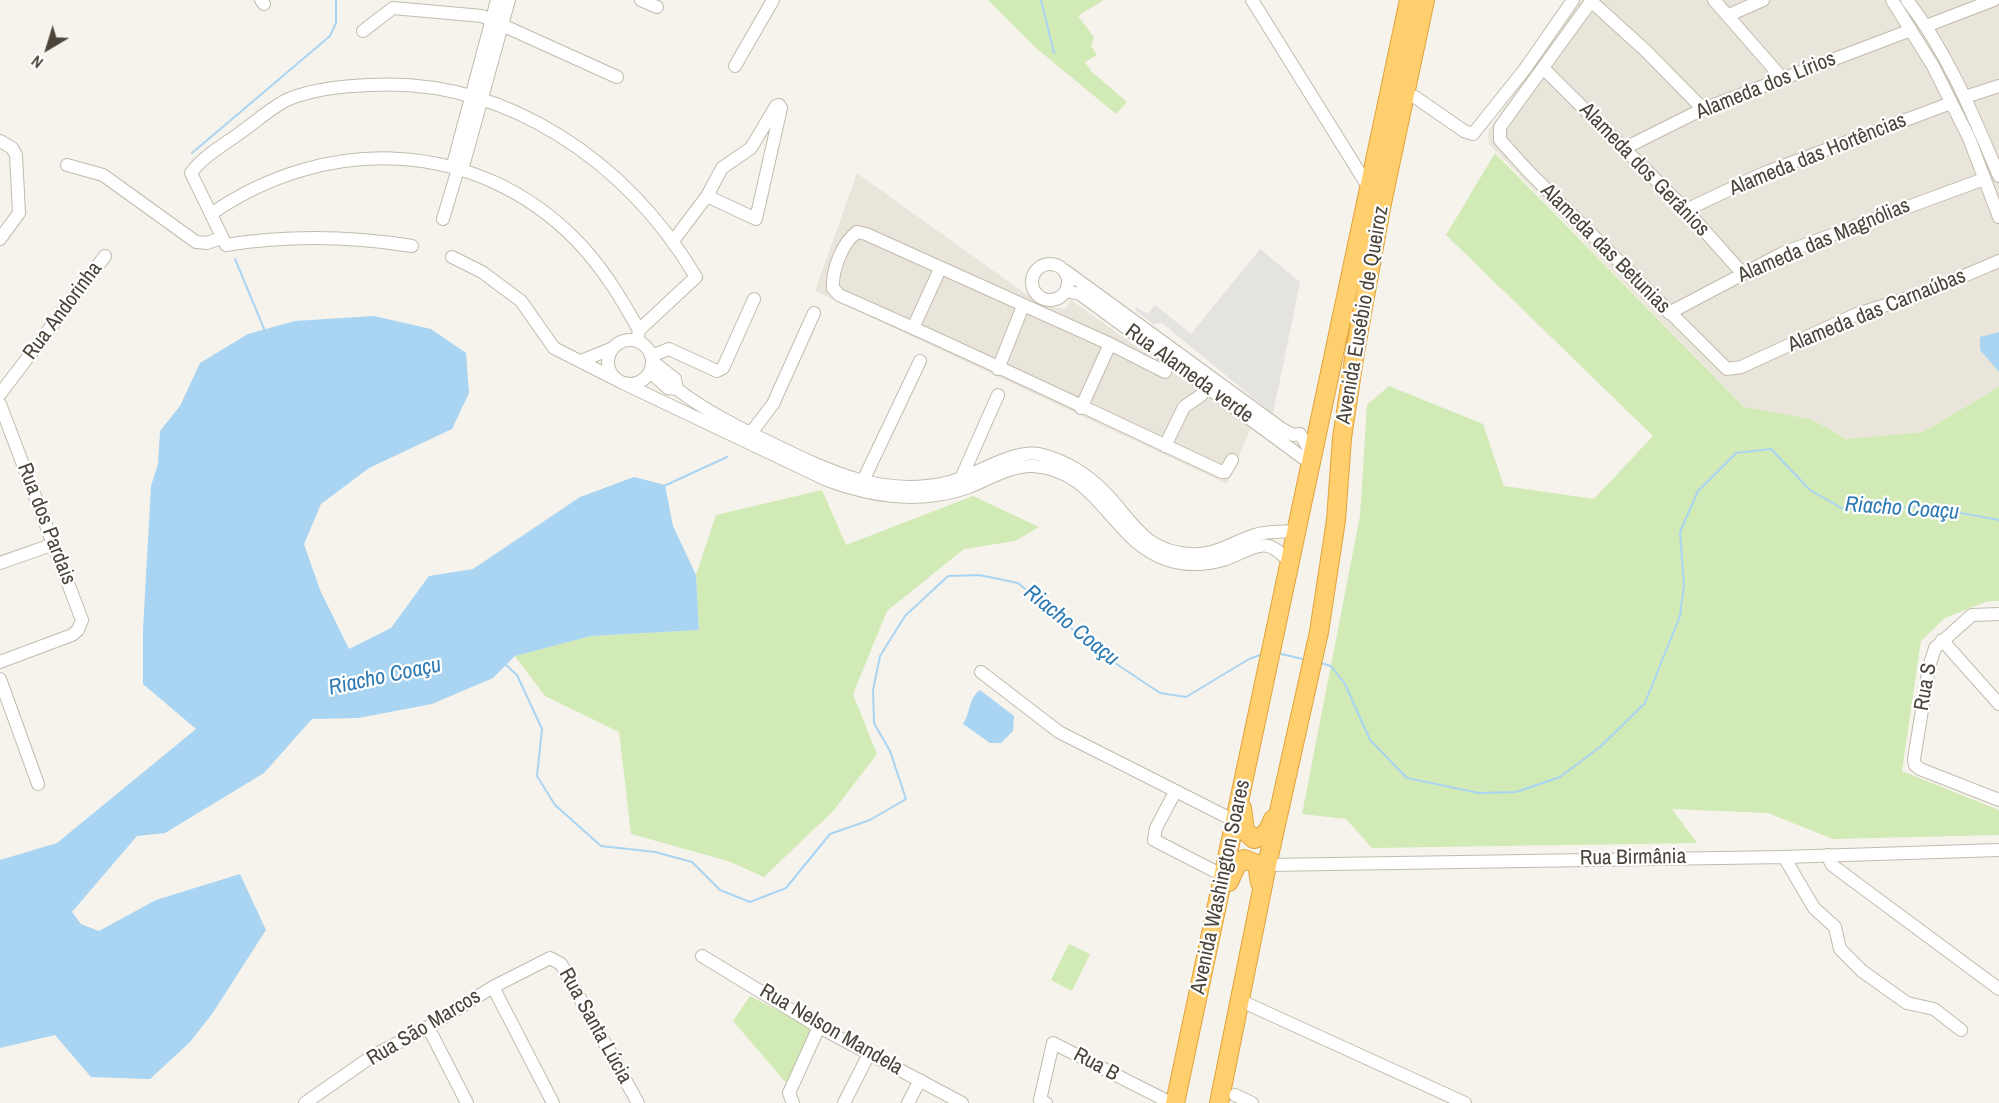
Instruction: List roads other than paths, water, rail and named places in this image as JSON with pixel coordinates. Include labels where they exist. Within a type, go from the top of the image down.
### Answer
[{"type":"highway","name":"Avenida Eusébio de Queiroz","points":[[1276,628],[1409,0]]},
{"type":"highway","name":"Avenida Eusébio de Queiroz","points":[[1308,685],[1319,633],[1336,520],[1342,438],[1353,359],[1404,92],[1425,0]]},
{"type":"highway","name":"Avenida Washington Soares","points":[[1176,1103],[1276,628]]},
{"type":"highway","name":"Avenida Washington Soares","points":[[1227,1099],[1241,1001],[1267,865],[1308,685]]},
{"type":"highway","points":[[1241,795],[1243,827],[1246,834],[1254,839],[1262,837],[1268,831],[1281,805]]},
{"type":"highway","points":[[1220,896],[1226,890],[1237,864],[1250,860],[1259,868],[1260,903]]},
{"type":"street","points":[[443,219],[458,169],[454,161],[476,97],[496,22],[497,0]]},
{"type":"street","points":[[496,22],[509,0]]},
{"type":"street","points":[[641,0],[657,7]]},
{"type":"street","points":[[735,66],[773,0]]},
{"type":"street","points":[[1252,0],[1277,33]]},
{"type":"street","points":[[1260,0],[1277,33],[1355,155],[1365,163],[1374,162]]},
{"type":"street","points":[[1386,103],[1393,95],[1404,92],[1415,97],[1464,131],[1473,134],[1525,69],[1573,0]]},
{"type":"street","points":[[1714,0],[1782,78]]},
{"type":"street","points":[[1729,15],[1763,0]]},
{"type":"street","points":[[1892,0],[1933,66],[1952,103],[1999,175]]},
{"type":"street","points":[[1907,0],[1926,26],[1965,97],[1984,178],[1999,217]]},
{"type":"street","points":[[1926,26],[1994,0]]},
{"type":"street","points":[[1544,69],[1591,1],[1646,51],[1703,109]]},
{"type":"street","points":[[363,31],[393,8],[464,14],[496,22],[617,77]]},
{"type":"street","name":"Alameda dos Lírios","points":[[1624,148],[1703,109],[1911,30]]},
{"type":"street","points":[[1933,66],[1944,60]]},
{"type":"street","name":"Alameda das Betunias","points":[[1544,69],[1500,127],[1499,135],[1503,144],[1721,365]]},
{"type":"street","name":"Alameda dos Gerânios","points":[[1544,69],[1686,210],[1743,274]]},
{"type":"street","points":[[412,246],[362,239],[313,237],[226,245],[191,172],[267,113],[290,99],[324,90],[378,84],[430,87],[476,97],[538,123],[591,157],[637,197],[677,245],[696,276],[638,336],[581,361]]},
{"type":"street","points":[[1965,97],[1999,86]]},
{"type":"street","name":"Alameda das Hortências","points":[[1686,210],[1764,173],[1952,103]]},
{"type":"street","points":[[677,245],[722,168],[751,148],[776,106],[779,105],[781,108],[771,158],[756,219],[707,196]]},
{"type":"street","points":[[1329,116],[1369,188]]},
{"type":"street","points":[[0,141],[12,148],[16,155],[20,204],[15,219],[0,239]]},
{"type":"street","points":[[751,148],[771,158]]},
{"type":"street","points":[[211,214],[270,181],[331,163],[396,159],[476,174],[507,189],[563,228],[608,279],[646,347],[654,367],[675,379],[680,391],[748,438]]},
{"type":"street","points":[[67,165],[103,176],[196,242],[207,243],[221,238]]},
{"type":"street","name":"Alameda das Magnólias","points":[[1669,313],[1743,274],[1823,238],[1984,178]]},
{"type":"street","points":[[1165,372],[1110,344],[861,232],[851,237],[844,246],[834,277],[833,288],[836,292],[1222,472],[1232,460]]},
{"type":"street","name":"Rua Andorinha","points":[[0,394],[105,256]]},
{"type":"street","points":[[452,257],[482,272],[509,291],[533,315],[554,348],[581,361],[586,366],[645,395],[860,486],[913,487],[964,484],[1011,466],[1041,461]]},
{"type":"street","name":"Alameda das Carnaúbas","points":[[1721,365],[1731,369],[1742,367],[1857,314],[1924,292],[1999,261]]},
{"type":"street","points":[[1044,264],[1056,264],[1068,276],[1066,291],[1057,299],[1046,300],[1035,293],[1031,282],[1035,271],[1044,264]]},
{"type":"street","points":[[913,328],[940,269]]},
{"type":"street","name":"Rua Alameda verde","points":[[1064,270],[1311,459]]},
{"type":"street","name":"Rua Alameda verde","points":[[1066,291],[1080,294],[1282,429],[1293,435],[1300,434],[1311,459]]},
{"type":"street","points":[[613,348],[608,363],[611,373],[621,382],[639,382],[669,349],[717,371],[723,368],[754,299]]},
{"type":"street","points":[[998,369],[1023,306]]},
{"type":"street","points":[[748,438],[773,404],[814,313]]},
{"type":"street","points":[[1081,408],[1110,344]]},
{"type":"street","points":[[860,486],[920,361]]},
{"type":"street","points":[[645,395],[654,367]]},
{"type":"street","points":[[1165,446],[1184,407],[1212,384]]},
{"type":"street","points":[[675,408],[680,391]]},
{"type":"street","points":[[964,484],[998,395]]},
{"type":"street","name":"Rua dos Pardais","points":[[0,404],[82,614],[78,630],[67,637],[0,662]]},
{"type":"street","points":[[1011,466],[1017,454],[1059,467],[1095,483],[1139,533],[1170,551],[1207,554],[1257,534],[1295,531]]},
{"type":"street","points":[[1059,467],[1089,491],[1133,540],[1158,556],[1178,562],[1208,563],[1259,544],[1275,548],[1289,562]]},
{"type":"street","points":[[0,563],[54,544]]},
{"type":"street","name":"Rua S","points":[[1999,615],[1972,615],[1942,640],[1931,656],[1914,759],[1916,767],[1999,800]]},
{"type":"street","points":[[1942,640],[1999,704]]},
{"type":"street","points":[[981,672],[1059,732],[1235,821]]},
{"type":"street","points":[[0,679],[38,784]]},
{"type":"street","points":[[1175,792],[1156,828],[1154,840],[1224,876]]},
{"type":"street","name":"Rua Birmânia","points":[[1267,865],[1784,857],[1999,850]]},
{"type":"street","points":[[1827,855],[1831,863],[1848,877],[1999,989]]},
{"type":"street","points":[[1784,857],[1814,908],[1835,927],[1840,949],[1862,971],[1907,1003],[1934,1009],[1961,1030]]},
{"type":"street","name":"Rua Nelson Mandela","points":[[702,956],[819,1027],[960,1102]]},
{"type":"street","name":"Rua São Marcos","points":[[305,1103],[366,1060],[428,1028],[493,987],[546,958]]},
{"type":"street","name":"Rua Santa Lúcia","points":[[546,958],[554,958],[561,964],[638,1103]]},
{"type":"street","points":[[493,987],[553,1103]]},
{"type":"street","points":[[1241,1001],[1465,1103]]},
{"type":"street","points":[[792,1102],[789,1093],[819,1027]]},
{"type":"street","points":[[428,1028],[467,1103]]},
{"type":"street","name":"Rua B","points":[[1046,1103],[1041,1100],[1053,1043],[1154,1099],[1170,1103]]},
{"type":"street","points":[[844,1103],[869,1054]]},
{"type":"street","points":[[908,1103],[920,1080]]},
{"type":"street","points":[[1227,1099],[1252,1103]]},
{"type":"water","points":[[374,316],[431,329],[466,353],[469,393],[452,429],[369,468],[321,504],[304,544],[320,590],[349,649],[391,628],[429,576],[473,569],[580,497],[634,477],[665,485],[673,526],[696,575],[699,630],[591,636],[515,656],[493,678],[432,704],[358,718],[312,719],[264,773],[165,833],[137,836],[72,912],[81,924],[99,931],[156,900],[240,874],[266,930],[212,1014],[190,1042],[150,1079],[91,1077],[55,1035],[0,1048],[0,860],[57,843],[196,729],[143,684],[143,629],[151,486],[158,464],[160,431],[180,406],[200,363],[248,334],[295,321]]},
{"type":"water","points":[[1999,332],[1999,372],[1980,350],[1980,337]]},
{"type":"water","points":[[980,690],[1014,716],[1013,731],[1001,743],[990,743],[963,724],[973,697]]},
{"type":"waterway","points":[[192,153],[330,36],[336,23],[336,0]]},
{"type":"waterway","points":[[1041,0],[1054,53]]},
{"type":"waterway","points":[[235,259],[265,331]]},
{"type":"waterway","name":"Riacho Coaçu","points":[[1321,663],[1331,666],[1345,684],[1370,740],[1407,778],[1479,793],[1516,792],[1560,777],[1600,747],[1645,703],[1680,616],[1684,584],[1680,532],[1698,491],[1736,453],[1771,449],[1810,490],[1843,509],[1928,507],[1999,520]]},
{"type":"waterway","points":[[664,486],[727,457]]},
{"type":"waterway","name":"Riacho Coaçu","points":[[506,665],[517,675],[542,729],[537,776],[555,805],[601,846],[655,852],[692,862],[720,890],[750,902],[786,888],[830,834],[870,820],[906,799],[890,751],[874,723],[873,690],[880,656],[905,616],[948,576],[979,575],[1018,583],[1103,655],[1160,693],[1186,697],[1249,659],[1263,654]]},
{"type":"waterway","name":"Riacho Coaçu","points":[[1277,653],[1307,660]]}]
